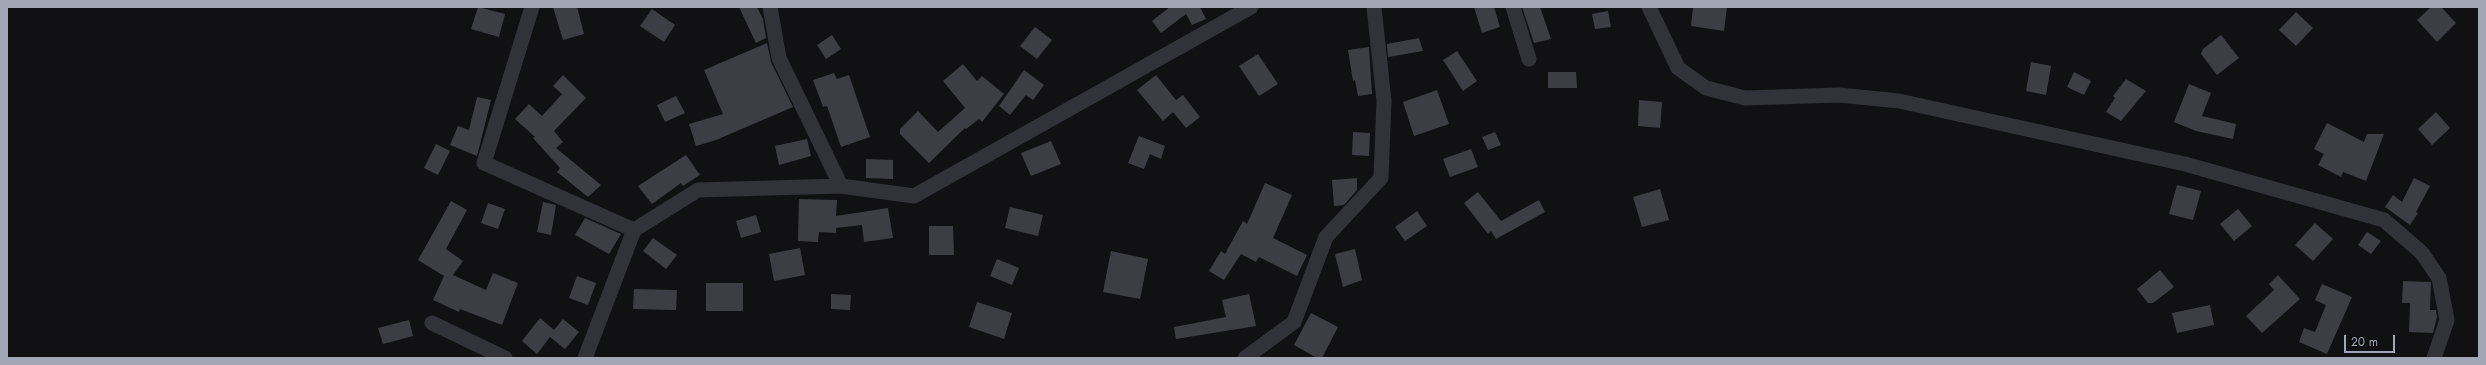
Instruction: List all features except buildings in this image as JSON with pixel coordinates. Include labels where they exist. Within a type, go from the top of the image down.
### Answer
[{"type":"street","points":[[532,7],[484,163],[634,230]]},
{"type":"street","points":[[770,7],[779,58],[841,186]]},
{"type":"street","points":[[585,358],[634,230],[698,190],[841,186],[914,196],[1251,7]]},
{"type":"street","points":[[1245,358],[1294,322],[1326,237],[1381,178],[1384,101],[1374,7]]},
{"type":"street","points":[[1513,7],[1529,59]]},
{"type":"street","points":[[1649,7],[1678,68],[1706,88],[1745,98],[1839,95],[1899,101],[2185,164],[2384,220],[2422,253],[2439,278],[2447,320],[2434,358]]},
{"type":"street","points":[[432,322],[505,358]]}]
